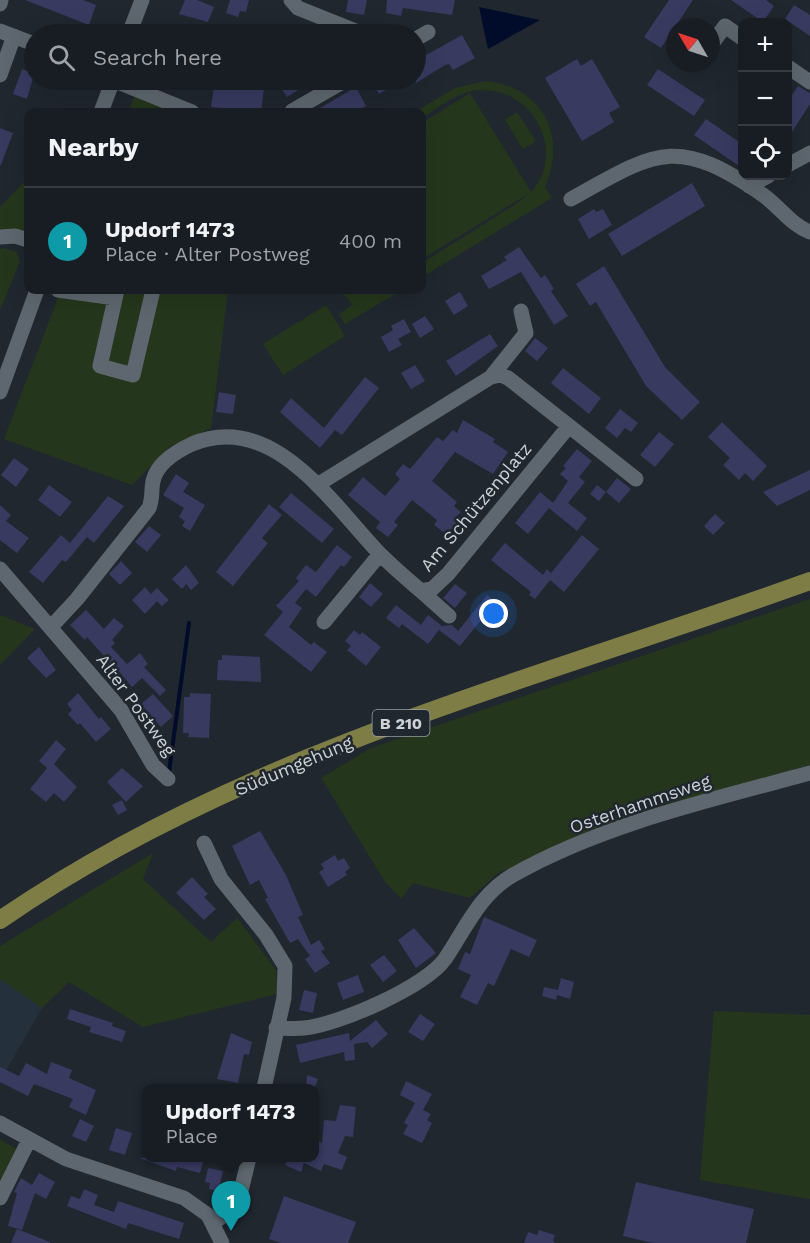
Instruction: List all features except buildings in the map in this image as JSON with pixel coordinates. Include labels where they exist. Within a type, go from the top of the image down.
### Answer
[{"type":"main road","name":"Südumgehung","points":[[0,920],[82,869],[140,837],[272,774],[471,696],[810,581]]},
{"type":"street","points":[[133,24],[142,0]]},
{"type":"street","points":[[291,0],[298,8],[338,24]]},
{"type":"street","points":[[720,33],[725,26],[738,35]]},
{"type":"street","points":[[0,75],[7,34],[24,40]]},
{"type":"street","points":[[792,70],[810,82]]},
{"type":"street","points":[[102,108],[109,90]]},
{"type":"street","points":[[130,90],[157,106]]},
{"type":"street","points":[[297,108],[329,90]]},
{"type":"street","points":[[792,163],[810,153]]},
{"type":"street","points":[[571,199],[638,162],[676,155],[698,158],[766,197],[798,228],[810,232]]},
{"type":"street","points":[[749,186],[760,180]]},
{"type":"street","points":[[0,237],[15,236],[24,239]]},
{"type":"street","points":[[0,392],[36,294]]},
{"type":"street","points":[[116,294],[100,366],[133,375],[152,294]]},
{"type":"street","points":[[318,485],[491,377],[526,333],[521,311]]},
{"type":"street","points":[[491,377],[501,375],[508,378],[636,479]]},
{"type":"street","name":"Am Schützenplatz","points":[[51,627],[77,599],[149,508],[153,480],[169,457],[207,438],[227,436],[255,441],[277,453],[318,485],[380,554],[421,591],[432,589],[448,574],[569,426]]},
{"type":"street","points":[[324,622],[380,554]]},
{"type":"street","name":"Alter Postweg","points":[[0,569],[121,710],[153,765],[168,779]]},
{"type":"street","points":[[421,591],[449,616]]},
{"type":"street","name":"Osterhammsweg","points":[[276,1028],[305,1028],[332,1021],[376,1004],[419,982],[445,959],[478,905],[491,891],[513,875],[596,837],[810,773]]},
{"type":"street","points":[[204,843],[221,879],[266,935],[285,966],[286,979],[265,1084]]},
{"type":"street","points":[[0,1123],[66,1159],[184,1198],[197,1205],[214,1222],[222,1243]]},
{"type":"street","points":[[0,1198],[29,1140]]},
{"type":"street","points":[[214,1222],[237,1207],[248,1162]]},
{"type":"shaded area","points":[[0,979],[42,1008],[0,1081]]},
{"type":"green space","points":[[485,81],[505,85],[522,92],[535,103],[545,117],[551,132],[553,150],[551,168],[545,187],[552,198],[426,275],[426,260],[516,204],[531,192],[542,176],[546,159],[545,141],[539,125],[529,110],[515,99],[499,92],[480,90],[464,93],[426,115],[426,108],[422,108],[455,88]]},
{"type":"green space","points":[[470,93],[531,192],[426,257],[426,120]]},
{"type":"green space","points":[[135,95],[166,108],[130,108]]},
{"type":"green space","points":[[517,112],[536,141],[523,149],[505,120]]},
{"type":"green space","points":[[24,182],[24,232],[0,229],[0,207]]},
{"type":"green space","points":[[0,249],[17,252],[20,262],[0,310]]},
{"type":"green space","points":[[59,294],[228,294],[211,428],[170,447],[132,485],[4,439]]},
{"type":"green space","points":[[342,294],[395,294],[345,324],[339,314],[352,305]]},
{"type":"green space","points":[[326,305],[345,336],[283,375],[263,344]]},
{"type":"green space","points":[[810,599],[810,765],[663,806],[498,873],[470,898],[413,883],[401,899],[386,883],[321,778],[371,748]]},
{"type":"green space","points":[[0,615],[35,629],[0,665]]},
{"type":"green space","points":[[153,853],[143,879],[211,942],[237,918],[276,970],[277,994],[143,1027],[69,982],[42,1008],[0,979],[0,946]]},
{"type":"green space","points":[[714,1011],[810,1015],[810,1199],[700,1180]]},
{"type":"green space","points":[[0,1140],[19,1150],[0,1185]]},
{"type":"water","points":[[479,7],[540,20],[488,49]]},
{"type":"waterway","points":[[169,772],[189,623]]},
{"type":"place","name":"Updorf 1473","points":[[231,1231]]}]
